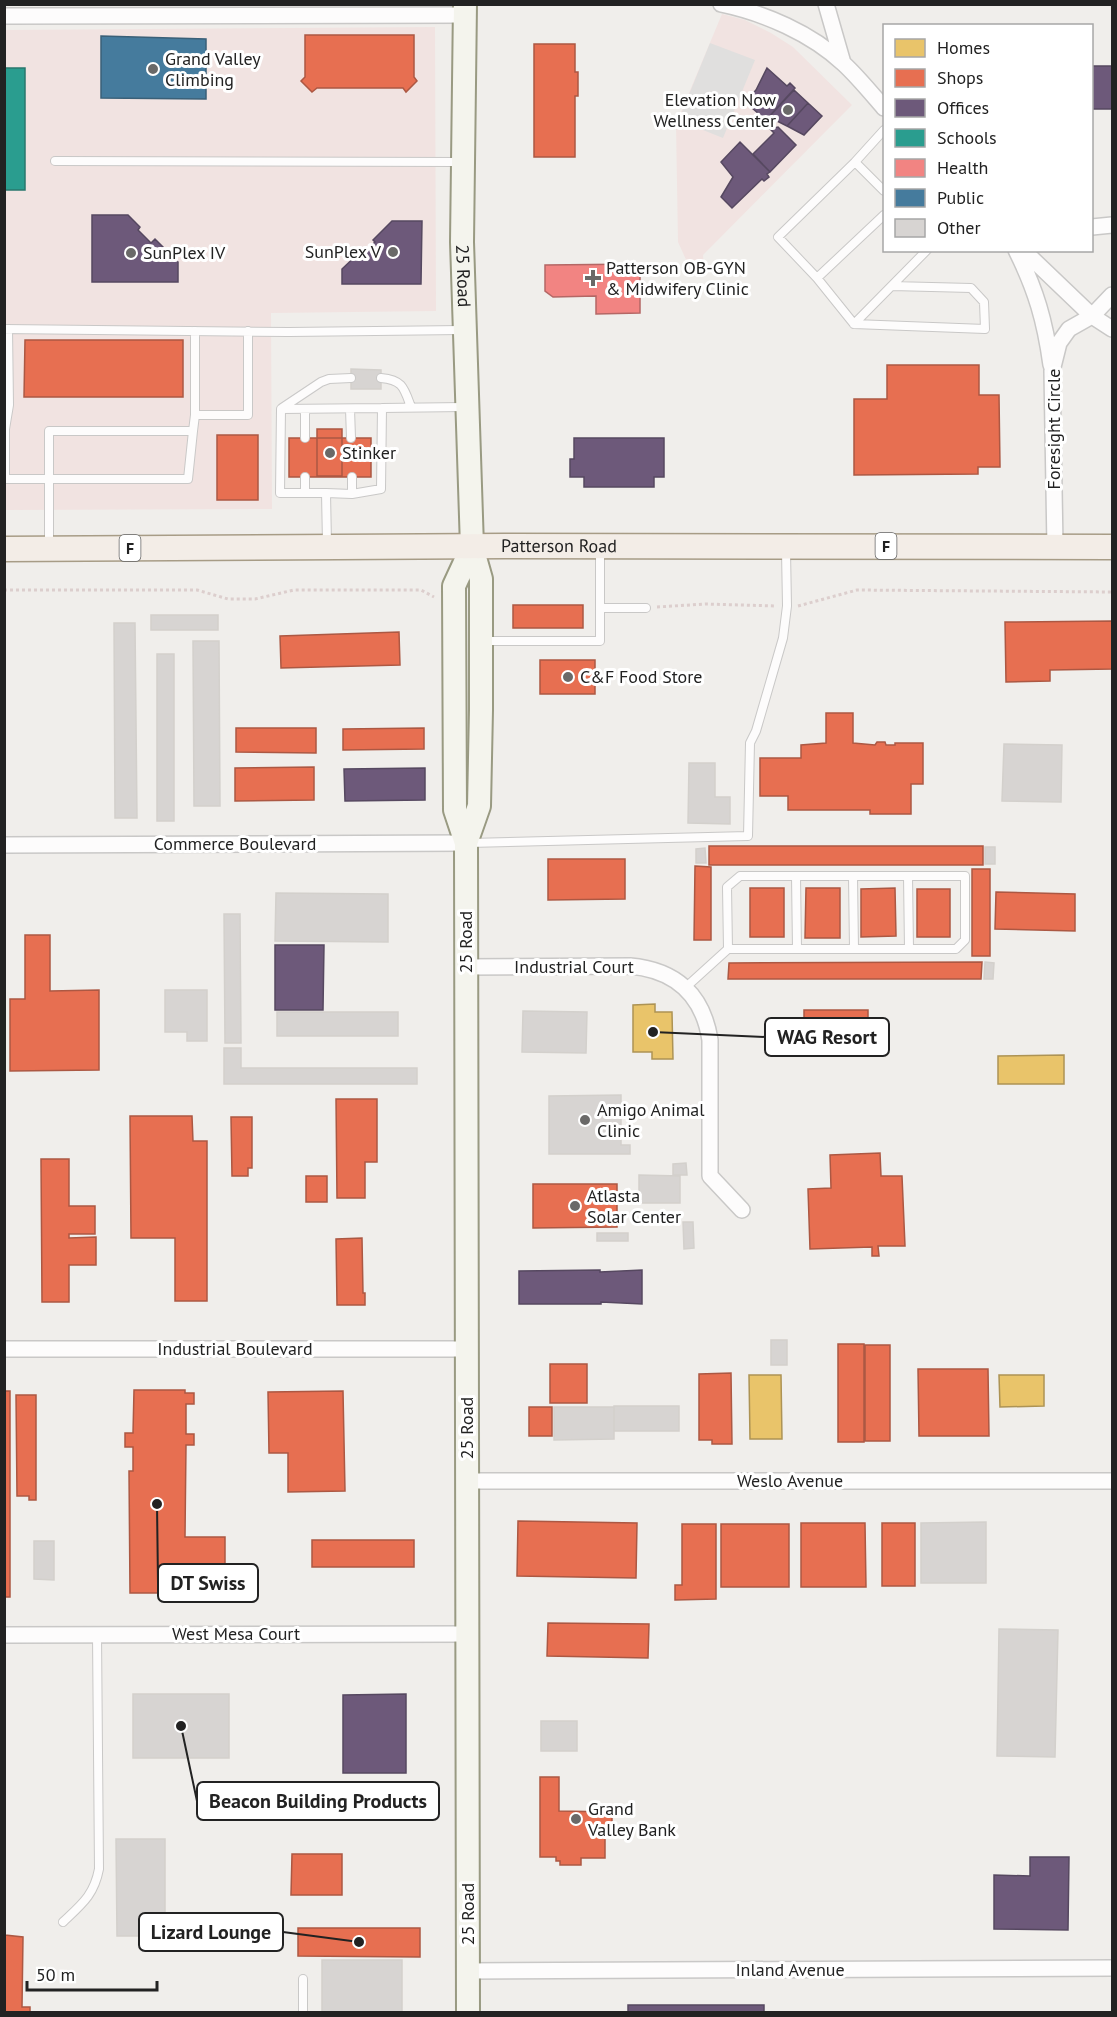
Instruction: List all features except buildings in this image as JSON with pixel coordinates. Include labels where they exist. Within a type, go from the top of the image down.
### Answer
[{"type":"main road","name":"25 Road","points":[[465,10],[462,242],[472,547],[481,579],[482,642],[479,806],[466,843]]},
{"type":"main road","name":"Patterson Road","points":[[4,549],[600,546],[1113,547]]},
{"type":"main road","name":"25 Road","points":[[468,2013],[466,843],[455,810],[454,586],[472,547]]},
{"type":"street","points":[[721,4],[743,9],[814,41],[843,63],[883,106]]},
{"type":"street","points":[[826,4],[843,63]]},
{"type":"street","points":[[4,16],[188,10],[465,10]]},
{"type":"street","points":[[1093,227],[1113,225]]},
{"type":"street","points":[[1017,252],[1031,280],[1045,324],[1052,371]]},
{"type":"street","points":[[1025,252],[1092,316],[1113,328]]},
{"type":"street","name":"Foresight Circle","points":[[1055,547],[1052,371],[1059,343],[1069,329],[1092,316],[1113,295]]},
{"type":"street","name":"Commerce Boulevard","points":[[4,845],[466,843]]},
{"type":"street","name":"Industrial Court","points":[[466,967],[644,967],[670,976],[686,988],[700,1006],[710,1040],[710,1176],[742,1210]]},
{"type":"street","name":"Industrial Boulevard","points":[[4,1349],[466,1349]]},
{"type":"street","name":"Weslo Avenue","points":[[467,1481],[1113,1481]]},
{"type":"street","name":"West Mesa Court","points":[[4,1635],[467,1634]]},
{"type":"street","name":"Inland Avenue","points":[[468,1971],[1113,1968]]},
{"type":"lane","points":[[883,132],[778,237],[817,278],[854,324],[985,329],[984,302],[971,288],[892,286]]},
{"type":"lane","points":[[55,161],[463,162]]},
{"type":"lane","points":[[855,162],[883,189]]},
{"type":"lane","points":[[817,278],[883,217]]},
{"type":"lane","points":[[854,324],[925,252]]},
{"type":"lane","points":[[195,331],[195,415],[188,479],[5,479],[5,429],[9,405],[6,329],[195,331],[249,332],[466,330]]},
{"type":"lane","points":[[195,415],[249,415],[249,332]]},
{"type":"lane","points":[[281,409],[321,382],[329,379],[351,378]]},
{"type":"lane","points":[[381,378],[396,381],[404,387],[411,407]]},
{"type":"lane","points":[[281,409],[469,406]]},
{"type":"lane","points":[[281,409],[280,493],[352,494],[381,489],[382,408]]},
{"type":"lane","points":[[305,409],[305,438]]},
{"type":"lane","points":[[351,409],[351,438]]},
{"type":"lane","points":[[49,548],[49,431],[193,431]]},
{"type":"lane","points":[[304,477],[304,494]]},
{"type":"lane","points":[[352,477],[352,494]]},
{"type":"lane","points":[[326,494],[327,547]]},
{"type":"lane","points":[[482,642],[600,642],[600,546]]},
{"type":"lane","points":[[466,843],[748,836],[750,743],[756,731],[783,638],[787,606],[785,546]]},
{"type":"lane","points":[[600,608],[646,608]]},
{"type":"lane","points":[[686,988],[728,949],[956,949],[965,940],[965,876],[740,876],[727,887],[728,949]]},
{"type":"lane","points":[[796,876],[797,949]]},
{"type":"lane","points":[[853,876],[854,949]]},
{"type":"lane","points":[[908,876],[909,949]]},
{"type":"lane","points":[[63,1922],[88,1897],[96,1883],[99,1869],[97,1634]]},
{"type":"lane","points":[[303,1979],[303,2013]]},
{"type":"path","points":[[4,590],[197,590],[228,598],[255,598],[294,590],[421,590],[432,597],[439,598]]},
{"type":"path","points":[[646,608],[705,604],[802,606],[857,590],[1113,592]]},
{"type":"shaded area","points":[[722,14],[745,20],[793,47],[852,105],[703,255],[704,268],[688,264],[678,242],[676,124]]},
{"type":"shaded area","points":[[435,27],[436,311],[271,313],[272,509],[5,510],[4,30]]},
{"type":"shaded area","points":[[710,43],[755,60],[723,138],[693,126],[691,130],[677,124]]},
{"type":"place","name":"Grand Valley Climbing","points":[[153,69]]},
{"type":"place","name":"Elevation Now Wellness Center","points":[[788,110]]},
{"type":"place","name":"SunPlex V","points":[[393,252]]},
{"type":"place","name":"SunPlex IV","points":[[131,253]]},
{"type":"place","name":"Patterson OB-GYN & Midwifery Clinic","points":[[593,278]]},
{"type":"place","name":"Stinker","points":[[330,453]]},
{"type":"place","name":"C&F Food Store","points":[[568,677]]},
{"type":"place","name":"WAG Resort","points":[[653,1032]]},
{"type":"place","name":"Amigo Animal Clinic","points":[[585,1120]]},
{"type":"place","name":"Atlasta Solar Center","points":[[575,1206]]},
{"type":"place","name":"DT Swiss","points":[[157,1504]]},
{"type":"place","name":"Beacon Building Products","points":[[181,1726]]},
{"type":"place","name":"Grand Valley Bank","points":[[576,1819]]},
{"type":"place","name":"Lizard Lounge","points":[[359,1942]]}]
